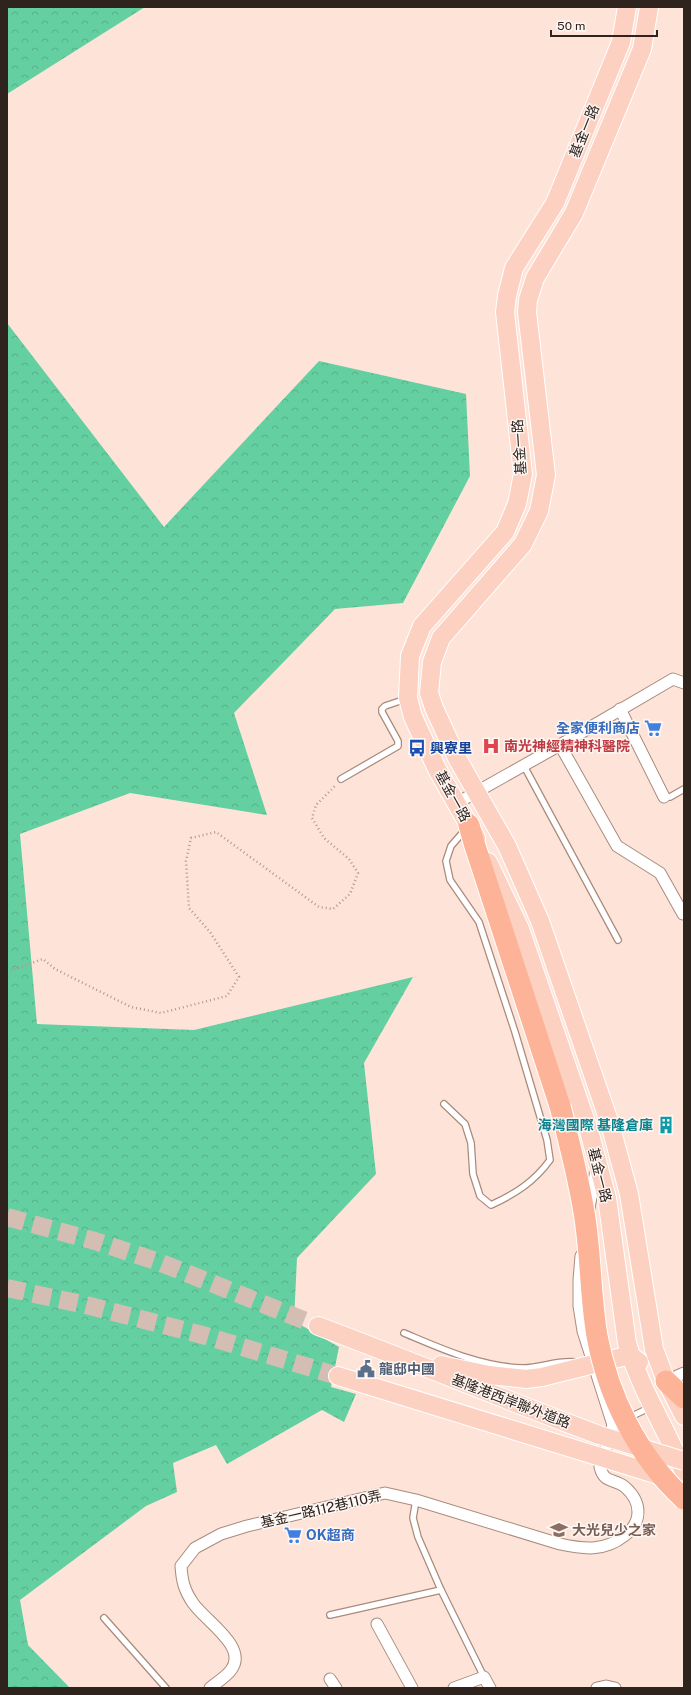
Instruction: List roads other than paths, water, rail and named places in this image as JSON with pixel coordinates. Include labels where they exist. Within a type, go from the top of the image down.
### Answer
[{"type":"highway","points":[[469,825],[476,851],[560,1106],[572,1152],[584,1212],[597,1334],[602,1362],[622,1413],[644,1451],[667,1482],[684,1499]]},
{"type":"highway","points":[[675,1377],[684,1398]]},
{"type":"main road","name":"基金一路","points":[[627,7],[621,42],[555,203],[514,268],[506,296],[505,312],[523,474],[517,504],[505,532],[422,626],[410,656],[408,698],[413,717],[437,769],[469,825],[520,929],[589,1131],[607,1198],[627,1343],[630,1355],[652,1406],[684,1470]]},
{"type":"main road","name":"基金一路","points":[[649,7],[642,49],[574,213],[535,278],[528,300],[527,312],[546,475],[538,511],[523,544],[441,638],[432,662],[428,693],[457,758],[507,846],[540,921],[610,1124],[629,1194],[652,1342],[675,1377],[684,1416]]},
{"type":"main road","points":[[469,825],[488,814]]},
{"type":"main road","points":[[597,1162],[620,1160]]},
{"type":"main road","name":"基隆港西岸聯外道路","points":[[318,1326],[395,1355],[503,1399],[606,1430],[684,1470]]},
{"type":"main road","points":[[395,1355],[489,1375],[526,1379],[542,1377],[630,1355],[675,1377]]},
{"type":"main road","name":"基隆港西岸聯外道路","points":[[338,1376],[594,1455],[684,1470]]},
{"type":"street","points":[[457,803],[524,766],[673,679],[684,683]]},
{"type":"street","points":[[620,709],[664,797]]},
{"type":"street","points":[[560,745],[617,846],[660,873],[684,914]]},
{"type":"street","points":[[597,1162],[582,1245],[579,1280],[579,1306],[583,1331],[593,1364],[606,1430]]},
{"type":"street","name":"基金一路112巷110弄","points":[[210,1688],[232,1669],[236,1656],[232,1646],[193,1604],[182,1583],[181,1566],[195,1548],[221,1534],[247,1526],[385,1493],[416,1500],[560,1544],[582,1548],[598,1548],[613,1544],[625,1536],[633,1527],[638,1518],[636,1501],[631,1494],[623,1486],[606,1479],[602,1474],[600,1467],[606,1430]]},
{"type":"street","points":[[377,1624],[412,1688]]},
{"type":"street","points":[[454,1688],[484,1677],[490,1688]]},
{"type":"street","points":[[597,1688],[606,1686],[615,1688]]},
{"type":"lane","points":[[341,779],[398,746],[398,741],[382,712],[382,708],[408,698]]},
{"type":"lane","points":[[524,766],[618,940]]},
{"type":"lane","points":[[664,797],[670,797],[684,789]]},
{"type":"lane","points":[[444,1104],[465,1124],[471,1143],[472,1174],[480,1196],[491,1205],[513,1195],[541,1173],[550,1160],[547,1140],[515,1032],[479,922],[450,880],[446,861],[451,846],[469,825]]},
{"type":"lane","points":[[404,1333],[455,1354],[491,1364],[524,1368],[563,1361],[593,1364]]},
{"type":"lane","points":[[606,1430],[652,1406]]},
{"type":"lane","points":[[416,1500],[413,1518],[418,1537],[441,1590],[484,1677]]},
{"type":"lane","points":[[330,1615],[441,1590]]},
{"type":"lane","points":[[104,1618],[166,1688]]},
{"type":"tunnel","points":[[7,1217],[95,1241],[159,1262],[318,1326]]},
{"type":"tunnel","points":[[7,1288],[86,1305],[206,1336],[338,1376]]},
{"type":"place","name":"全家便利商店","points":[[653,728]]},
{"type":"place","name":"南光神經精神科醫院","points":[[491,746]]},
{"type":"place","name":"興寮里","points":[[417,748]]},
{"type":"place","name":"海灣國際 基隆倉庫","points":[[666,1125]]},
{"type":"place","name":"龍邸中國","points":[[366,1369]]},
{"type":"place","name":"大光兒少之家","points":[[559,1530]]},
{"type":"place","name":"OK超商","points":[[293,1535]]}]
